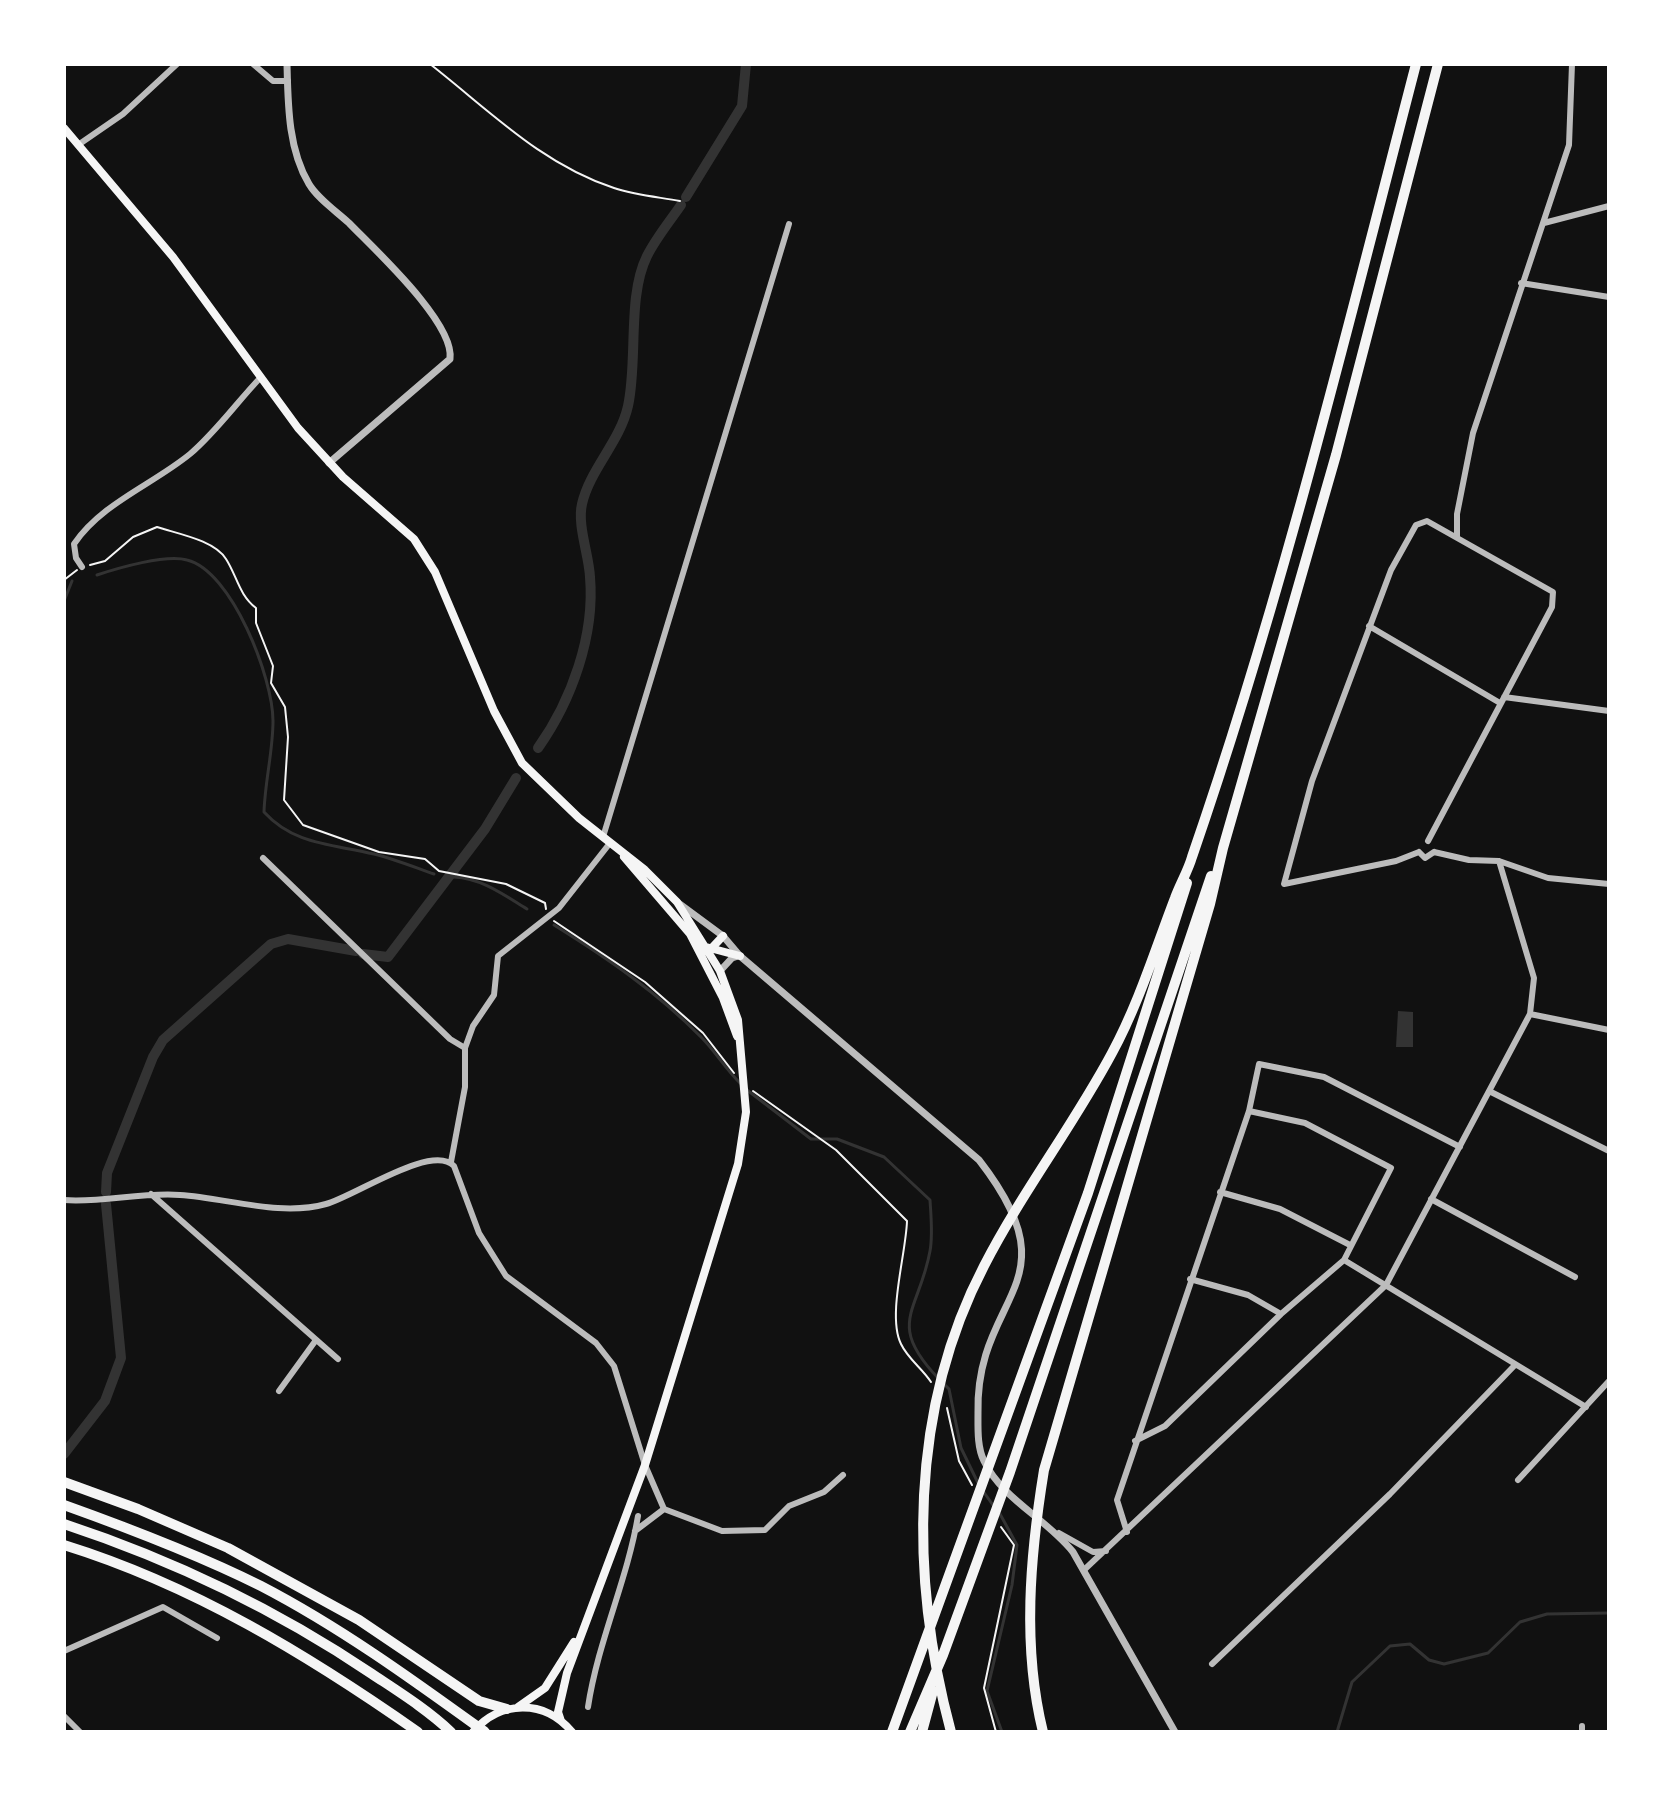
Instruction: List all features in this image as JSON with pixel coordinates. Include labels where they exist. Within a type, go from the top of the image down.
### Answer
[{"type":"highway","points":[[951,1732],[923,1577],[925,1467],[955,1339],[981,1272],[1004,1228],[1112,1053],[1147,979],[1191,861],[1317,446],[1416,64]]},
{"type":"highway","points":[[1043,1732],[1030,1630],[1033,1554],[1044,1470],[1210,904],[1223,848],[1336,455],[1438,64]]},
{"type":"highway","points":[[915,1730],[1010,1472],[1199,905],[1223,848]]},
{"type":"highway","points":[[892,1730],[995,1455],[1093,1179],[1183,899],[1191,861]]},
{"type":"highway","points":[[64,1482],[138,1509],[228,1548],[359,1620],[479,1701],[513,1708]]},
{"type":"highway","points":[[64,1505],[146,1535],[261,1587],[352,1640],[485,1732]]},
{"type":"highway","points":[[64,1524],[183,1569],[239,1596],[349,1659],[451,1731]]},
{"type":"highway","points":[[64,1545],[187,1593],[258,1629],[418,1732]]},
{"type":"main road","points":[[64,128],[173,257],[329,463],[414,539],[435,572],[494,711],[522,763],[677,902],[720,971],[738,1020],[742,1047],[740,1074],[746,1112],[738,1164],[645,1465],[587,1616],[560,1699],[561,1721]]},
{"type":"main road","points":[[622,852],[630,867],[666,903],[690,934],[723,998]]},
{"type":"main road","points":[[666,903],[679,913],[708,948],[742,1047]]},
{"type":"main road","points":[[708,948],[723,936]]},
{"type":"main road","points":[[708,948],[740,956]]},
{"type":"main road","points":[[473,1732],[488,1717],[513,1708],[545,1688],[559,1671],[587,1616]]},
{"type":"main road","points":[[513,1708],[541,1710],[561,1721],[572,1732]]},
{"type":"street","points":[[78,145],[123,114],[177,64]]},
{"type":"street","points":[[253,64],[273,81],[288,81]]},
{"type":"street","points":[[287,64],[289,115],[297,162],[311,188],[423,304],[451,349],[450,359],[329,463]]},
{"type":"street","points":[[1457,536],[1457,514],[1473,433],[1569,145],[1572,64]]},
{"type":"street","points":[[1544,223],[1609,206]]},
{"type":"street","points":[[789,224],[606,840],[559,908],[498,956],[494,995],[473,1026],[465,1048],[465,1087],[451,1163],[479,1233],[506,1276],[586,1335],[614,1366],[645,1465],[664,1509],[722,1531],[765,1530],[789,1506],[824,1492],[843,1475]]},
{"type":"street","points":[[1521,283],[1609,297]]},
{"type":"street","points":[[82,567],[76,558],[74,544],[96,516],[159,479],[193,451],[261,377]]},
{"type":"street","points":[[1427,521],[1553,592],[1552,607],[1428,841],[1420,844],[1419,852],[1396,861],[1284,884],[1312,781],[1391,570],[1416,525],[1427,521]]},
{"type":"street","points":[[1369,626],[1502,700],[1609,711]]},
{"type":"street","points":[[1428,841],[1435,847],[1434,852]]},
{"type":"street","points":[[1419,852],[1425,858],[1434,852],[1469,860],[1499,861],[1548,878],[1609,884]]},
{"type":"street","points":[[263,858],[450,1039],[465,1048]]},
{"type":"street","points":[[1085,1569],[1386,1285],[1530,1014],[1534,978],[1499,861]]},
{"type":"street","points":[[677,902],[723,936],[740,956],[979,1160],[1007,1198],[1023,1247],[1021,1277],[986,1349],[978,1383],[980,1446],[993,1478],[1058,1533],[1093,1552],[1106,1551]]},
{"type":"street","points":[[720,971],[732,958],[740,956]]},
{"type":"street","points":[[1530,1014],[1609,1030]]},
{"type":"street","points":[[1127,1532],[1117,1500],[1249,1111],[1259,1064],[1324,1077],[1460,1147]]},
{"type":"street","points":[[1491,1092],[1609,1151]]},
{"type":"street","points":[[1135,1441],[1165,1426],[1281,1314],[1344,1260],[1391,1168],[1305,1123],[1249,1111]]},
{"type":"street","points":[[64,1200],[151,1194],[262,1206],[322,1206],[353,1196],[402,1169],[435,1157],[451,1163]]},
{"type":"street","points":[[1220,1192],[1280,1209],[1350,1245]]},
{"type":"street","points":[[151,1194],[338,1359]]},
{"type":"street","points":[[1431,1199],[1575,1277]]},
{"type":"street","points":[[1344,1260],[1586,1407]]},
{"type":"street","points":[[1190,1279],[1248,1295],[1281,1314]]},
{"type":"street","points":[[279,1391],[316,1340]]},
{"type":"street","points":[[1212,1664],[1390,1494],[1515,1365]]},
{"type":"street","points":[[1518,1480],[1609,1381]]},
{"type":"street","points":[[635,1531],[664,1509]]},
{"type":"street","points":[[588,1707],[602,1638],[638,1516]]},
{"type":"street","points":[[1058,1533],[1085,1569],[1175,1732]]},
{"type":"street","points":[[64,1651],[163,1607],[217,1638]]},
{"type":"street","points":[[64,1716],[80,1732]]},
{"type":"path","points":[[430,64],[525,143],[581,175],[615,189],[680,201]]},
{"type":"path","points":[[64,580],[82,567],[105,561],[133,537],[157,527],[216,548],[226,558],[246,600],[256,608],[256,623],[273,666],[271,683],[285,707],[288,737],[284,800],[303,825],[379,852],[425,859],[439,871],[506,884],[545,903],[547,915],[645,982],[703,1033],[740,1074]]},
{"type":"path","points":[[748,1086],[836,1150],[907,1221],[902,1276],[894,1314],[898,1340],[909,1358],[932,1383]]},
{"type":"path","points":[[946,1405],[959,1461],[972,1486]]},
{"type":"path","points":[[996,1520],[1014,1545],[984,1688],[996,1732]]},
{"type":"shaded area","points":[[1398,1011],[1413,1012],[1413,1047],[1396,1047]]},
{"type":"waterway","points":[[686,197],[742,106],[746,64]]},
{"type":"waterway","points":[[538,748],[571,688],[585,644],[591,599],[581,521],[582,504],[591,479],[619,432],[628,406],[641,272],[651,249],[681,205]]},
{"type":"waterway","points":[[97,575],[167,559],[187,560],[204,568],[234,604],[247,628],[266,679],[273,721],[264,812],[301,837],[382,856],[434,874]]},
{"type":"waterway","points":[[64,601],[72,581]]},
{"type":"waterway","points":[[363,954],[388,957],[485,829],[516,778]]},
{"type":"waterway","points":[[454,877],[483,884],[527,909]]},
{"type":"waterway","points":[[554,925],[612,963],[667,1005],[706,1043],[741,1084]]},
{"type":"waterway","points":[[106,1192],[107,1173],[153,1057],[163,1040],[271,944],[288,939],[356,951]]},
{"type":"waterway","points":[[747,1090],[811,1139],[837,1139],[884,1157],[930,1200],[930,1251],[910,1317],[910,1330],[913,1344],[939,1379]]},
{"type":"waterway","points":[[64,1454],[105,1401],[121,1358],[106,1204]]},
{"type":"waterway","points":[[944,1384],[949,1389],[961,1448],[979,1485]]},
{"type":"waterway","points":[[983,1491],[995,1508]]},
{"type":"waterway","points":[[1000,1514],[1017,1545],[1012,1585],[987,1691],[1002,1732]]},
{"type":"waterway","points":[[1337,1732],[1352,1682],[1390,1646],[1410,1644],[1429,1660],[1444,1664],[1488,1653],[1520,1622],[1547,1614],[1609,1613]]}]
